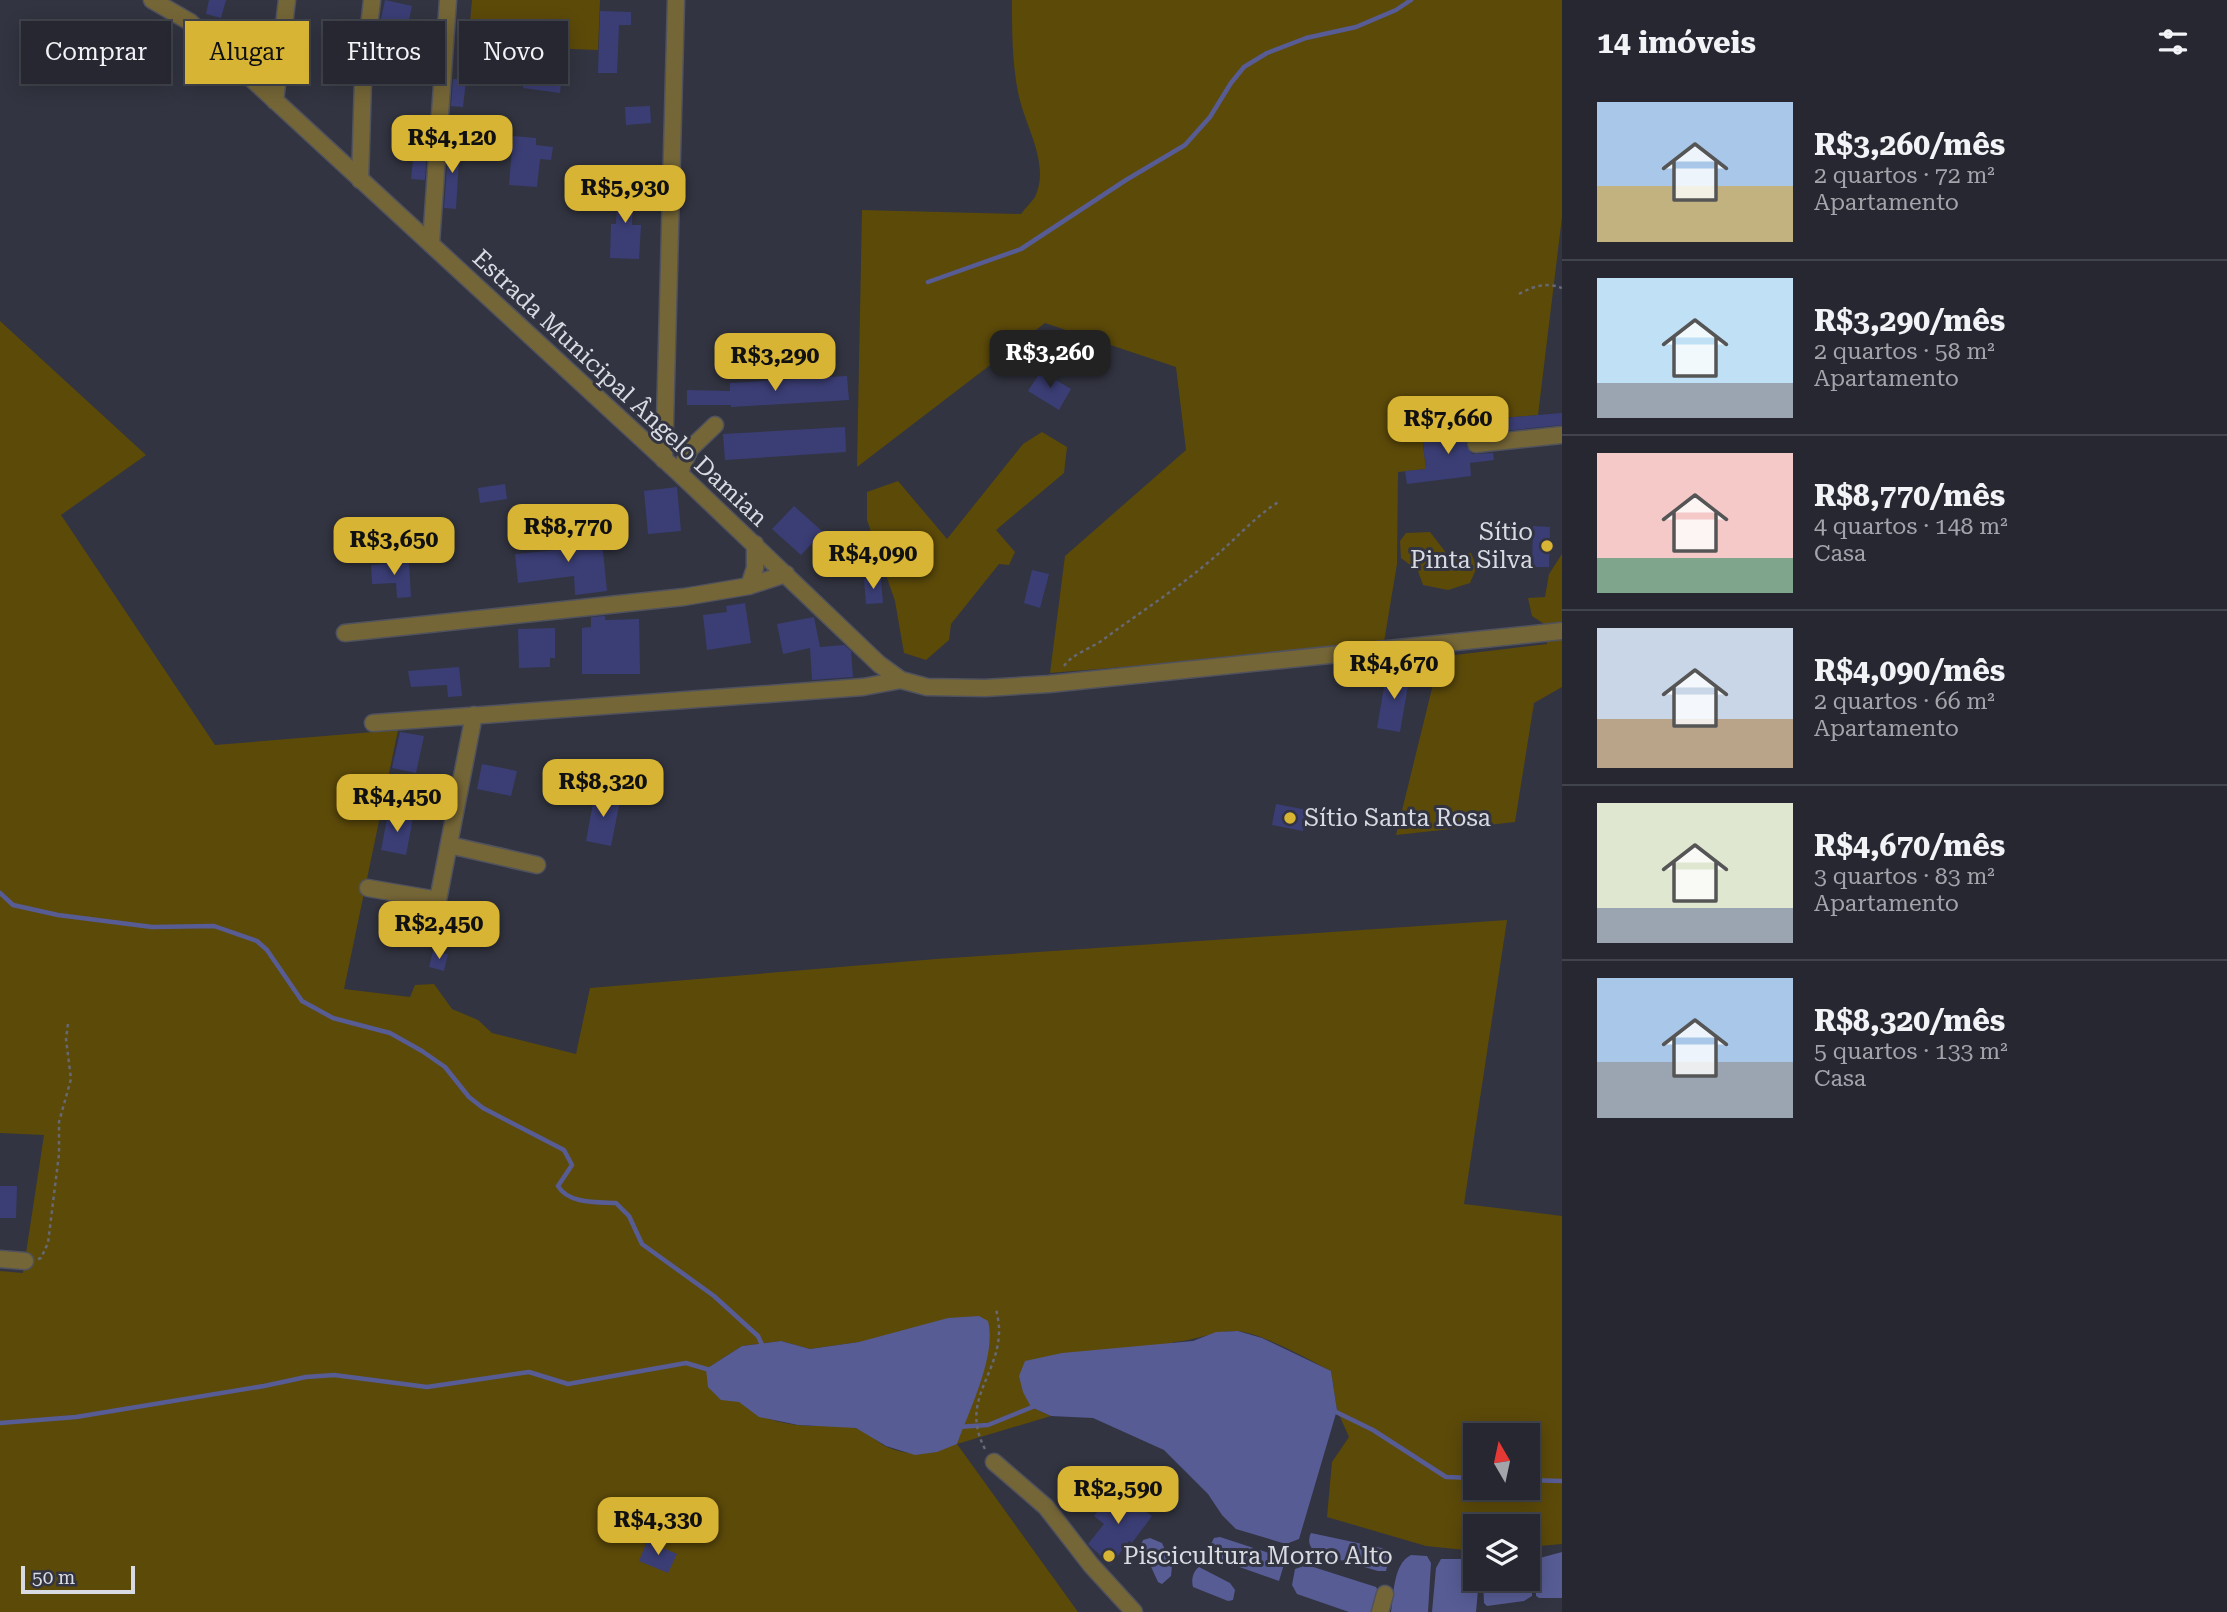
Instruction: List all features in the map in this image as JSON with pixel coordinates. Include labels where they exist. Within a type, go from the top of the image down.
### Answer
[{"type":"street","name":"Estrada Municipal Ângelo Damian","points":[[152,0],[190,22],[755,544],[879,664],[901,680],[927,687],[960,689],[1062,682],[1562,631]]},
{"type":"street","points":[[275,101],[287,0]]},
{"type":"street","points":[[360,180],[363,80],[372,0]]},
{"type":"street","points":[[431,243],[448,0]]},
{"type":"street","points":[[664,460],[676,0]]},
{"type":"street","points":[[678,473],[691,449],[715,425]]},
{"type":"street","points":[[1476,444],[1562,435]]},
{"type":"street","points":[[748,586],[755,568],[755,544]]},
{"type":"street","points":[[345,633],[646,602],[748,586],[786,575]]},
{"type":"street","points":[[373,723],[863,688],[901,680]]},
{"type":"street","points":[[368,888],[438,900],[474,715]]},
{"type":"street","points":[[449,845],[537,865]]},
{"type":"street","points":[[0,1259],[25,1261]]},
{"type":"street","points":[[994,1462],[1046,1507],[1091,1565],[1134,1612]]},
{"type":"street","points":[[1380,1612],[1385,1594]]},
{"type":"path","points":[[1519,294],[1541,285],[1562,288]]},
{"type":"path","points":[[1062,682],[1062,670],[1066,663],[1101,642],[1131,618],[1170,593],[1211,561],[1266,509],[1280,501]]},
{"type":"path","points":[[25,1261],[41,1258],[48,1243],[59,1154],[60,1122],[71,1079],[66,1040],[68,1024]]},
{"type":"path","points":[[994,1462],[977,1431],[975,1413],[998,1342],[996,1308]]},
{"type":"shaded area","points":[[472,0],[600,0],[598,50],[568,49],[568,21],[470,21]]},
{"type":"shaded area","points":[[1012,0],[1562,0],[1562,217],[1538,415],[1492,419],[1492,425],[1422,435],[1426,469],[1398,472],[1397,564],[1384,642],[1050,673],[1065,556],[1186,450],[1176,367],[1045,323],[857,467],[862,210],[1021,214],[1035,197],[1040,171],[1016,80]]},
{"type":"shaded area","points":[[0,321],[146,455],[61,515],[215,745],[398,730],[344,989],[410,997],[415,985],[434,984],[452,1009],[478,1020],[492,1033],[576,1054],[590,988],[936,959],[1507,920],[1464,1204],[1562,1216],[1562,1544],[1540,1546],[1540,1514],[1463,1514],[1463,1550],[1426,1546],[1327,1517],[1332,1462],[1349,1437],[1337,1410],[1331,1371],[1269,1340],[1234,1331],[1174,1342],[1031,1407],[1051,1416],[957,1444],[1078,1612],[0,1612],[0,1271],[23,1273],[44,1135],[0,1133]],"holes":[[[781,1341],[810,1349],[859,1342],[981,1379],[957,1443],[930,1452],[904,1452],[885,1446],[853,1427],[810,1426],[776,1421],[741,1403],[706,1369],[742,1346]]]},
{"type":"shaded area","points":[[1042,432],[1067,447],[1064,473],[996,530],[1015,552],[1009,565],[999,564],[951,624],[949,640],[926,660],[904,653],[895,601],[867,520],[867,492],[898,481],[947,539],[1023,444]]},
{"type":"shaded area","points":[[1430,532],[1447,554],[1471,553],[1477,567],[1470,583],[1448,590],[1423,585],[1418,571],[1401,558],[1400,541],[1406,533]]},
{"type":"shaded area","points":[[1562,554],[1562,687],[1534,703],[1515,822],[1396,835],[1437,668],[1455,655],[1547,644],[1544,624],[1532,616],[1528,598],[1545,597],[1549,574]]},
{"type":"water","points":[[979,1316],[988,1321],[990,1335],[980,1383],[957,1444],[937,1452],[915,1455],[886,1446],[856,1428],[798,1425],[759,1417],[739,1402],[721,1400],[708,1387],[706,1369],[742,1346],[781,1341],[810,1349],[859,1342],[948,1318]]},
{"type":"water","points":[[1238,1331],[1262,1338],[1331,1371],[1337,1410],[1299,1539],[1286,1544],[1236,1529],[1222,1515],[1208,1494],[1164,1450],[1093,1418],[1051,1416],[1031,1407],[1019,1376],[1025,1361],[1062,1353],[1193,1341],[1216,1332]]},
{"type":"water","points":[[1311,1533],[1386,1549],[1389,1559],[1386,1571],[1316,1553],[1310,1544]]},
{"type":"water","points":[[1220,1537],[1284,1558],[1279,1581],[1211,1557],[1210,1546],[1214,1538]]},
{"type":"water","points":[[1150,1538],[1162,1543],[1172,1566],[1171,1576],[1162,1584],[1158,1582],[1141,1545],[1143,1540]]},
{"type":"water","points":[[1562,1552],[1562,1598],[1536,1596],[1536,1591],[1540,1591],[1540,1558]]},
{"type":"water","points":[[1411,1555],[1427,1556],[1431,1563],[1428,1612],[1391,1612],[1398,1572],[1405,1559]]},
{"type":"water","points":[[1441,1559],[1463,1559],[1463,1591],[1478,1591],[1476,1612],[1432,1612],[1436,1568]]},
{"type":"water","points":[[1307,1565],[1376,1587],[1379,1593],[1375,1612],[1349,1612],[1297,1594],[1292,1585],[1295,1569]]},
{"type":"water","points":[[1199,1567],[1230,1583],[1235,1590],[1233,1600],[1228,1601],[1193,1587],[1193,1576]]},
{"type":"water","points":[[1484,1591],[1532,1591],[1532,1596],[1524,1601],[1487,1606],[1484,1603]]},
{"type":"building","points":[[209,0],[226,0],[221,18],[206,14]]},
{"type":"building","points":[[385,0],[412,6],[409,21],[380,21]]},
{"type":"building","points":[[600,11],[631,12],[631,25],[619,25],[617,73],[598,73]]},
{"type":"building","points":[[453,79],[459,79],[459,84],[466,84],[463,107],[451,106]]},
{"type":"building","points":[[523,84],[561,84],[560,93],[523,88]]},
{"type":"building","points":[[650,106],[651,123],[626,125],[625,107]]},
{"type":"building","points":[[416,129],[428,130],[425,180],[411,179]]},
{"type":"building","points":[[513,136],[536,138],[536,145],[553,147],[551,160],[540,159],[537,187],[509,185]]},
{"type":"building","points":[[449,141],[460,142],[456,209],[444,208]]},
{"type":"building","points":[[618,180],[634,181],[632,225],[641,225],[639,259],[610,258],[611,224],[616,224]]},
{"type":"building","points":[[1041,371],[1071,389],[1059,410],[1028,391]]},
{"type":"building","points":[[847,376],[849,400],[731,407],[687,405],[687,390],[730,391],[730,383]]},
{"type":"building","points":[[1562,413],[1562,425],[1493,432],[1492,419]]},
{"type":"building","points":[[1490,426],[1490,432],[1469,436],[1466,446],[1472,454],[1493,453],[1494,460],[1470,463],[1471,476],[1407,484],[1405,471],[1426,469],[1422,435]]},
{"type":"building","points":[[845,427],[846,452],[725,460],[723,434]]},
{"type":"building","points":[[505,484],[507,499],[480,503],[478,488]]},
{"type":"building","points":[[677,487],[681,531],[648,534],[644,491]]},
{"type":"building","points":[[794,506],[823,532],[801,555],[772,529]]},
{"type":"building","name":"Sítio Pinta Silva","points":[[1533,526],[1550,527],[1549,567],[1532,567]]},
{"type":"building","points":[[601,532],[607,591],[575,595],[574,576],[518,583],[515,554],[568,549],[566,535]]},
{"type":"building","points":[[409,562],[411,597],[397,598],[396,583],[372,584],[371,565]]},
{"type":"building","points":[[1032,570],[1049,574],[1040,608],[1024,603]]},
{"type":"building","points":[[864,579],[881,579],[883,603],[866,604]]},
{"type":"building","points":[[745,603],[751,643],[707,650],[703,615],[727,612],[726,606]]},
{"type":"building","points":[[605,616],[605,620],[639,619],[640,674],[582,674],[582,628],[591,627],[591,617]]},
{"type":"building","points":[[814,617],[820,647],[844,645],[851,651],[853,677],[812,680],[810,648],[783,654],[777,624]]},
{"type":"building","points":[[555,628],[555,658],[550,658],[550,667],[519,668],[518,629]]},
{"type":"building","points":[[459,667],[462,696],[448,697],[447,685],[411,687],[408,671]]},
{"type":"building","points":[[1387,670],[1410,674],[1400,732],[1377,728]]},
{"type":"building","points":[[400,732],[424,736],[416,773],[392,768]]},
{"type":"building","points":[[482,764],[517,771],[511,796],[477,789]]},
{"type":"building","points":[[595,792],[621,796],[611,846],[586,841]]},
{"type":"building","name":"Sítio Santa Rosa","points":[[1276,804],[1307,810],[1303,831],[1272,825]]},
{"type":"building","points":[[388,814],[413,818],[406,855],[381,850]]},
{"type":"building","points":[[433,951],[448,954],[444,971],[429,967]]},
{"type":"building","points":[[0,1186],[17,1186],[16,1218],[0,1218]]},
{"type":"building","points":[[1113,1489],[1152,1516],[1111,1565],[1088,1544],[1104,1524],[1094,1516]]},
{"type":"building","points":[[647,1541],[677,1554],[668,1573],[639,1561]]},
{"type":"waterway","points":[[928,282],[1021,249],[1185,145],[1210,117],[1244,67],[1267,53],[1306,38],[1356,27],[1396,10],[1411,0]]},
{"type":"waterway","points":[[0,893],[13,905],[58,915],[152,927],[214,926],[257,941],[267,950],[302,1001],[333,1018],[390,1033],[422,1051],[445,1067],[469,1097],[483,1108],[564,1150],[572,1165],[558,1186],[563,1192],[584,1201],[616,1203],[629,1216],[642,1244],[714,1296],[758,1336],[763,1347]]},
{"type":"waterway","points":[[0,1423],[76,1417],[306,1377],[334,1375],[427,1387],[529,1372],[568,1384],[686,1363],[710,1370]]},
{"type":"waterway","points":[[957,1427],[988,1425],[1035,1406]]},
{"type":"waterway","points":[[1332,1410],[1373,1430],[1446,1477],[1463,1478]]},
{"type":"waterway","points":[[1540,1480],[1562,1481]]},
{"type":"place","name":"Sítio Pinta Silva","points":[[1547,546]]},
{"type":"place","name":"Sítio Santa Rosa","points":[[1290,818]]},
{"type":"place","name":"Piscicultura Morro Alto","points":[[1109,1556]]}]
